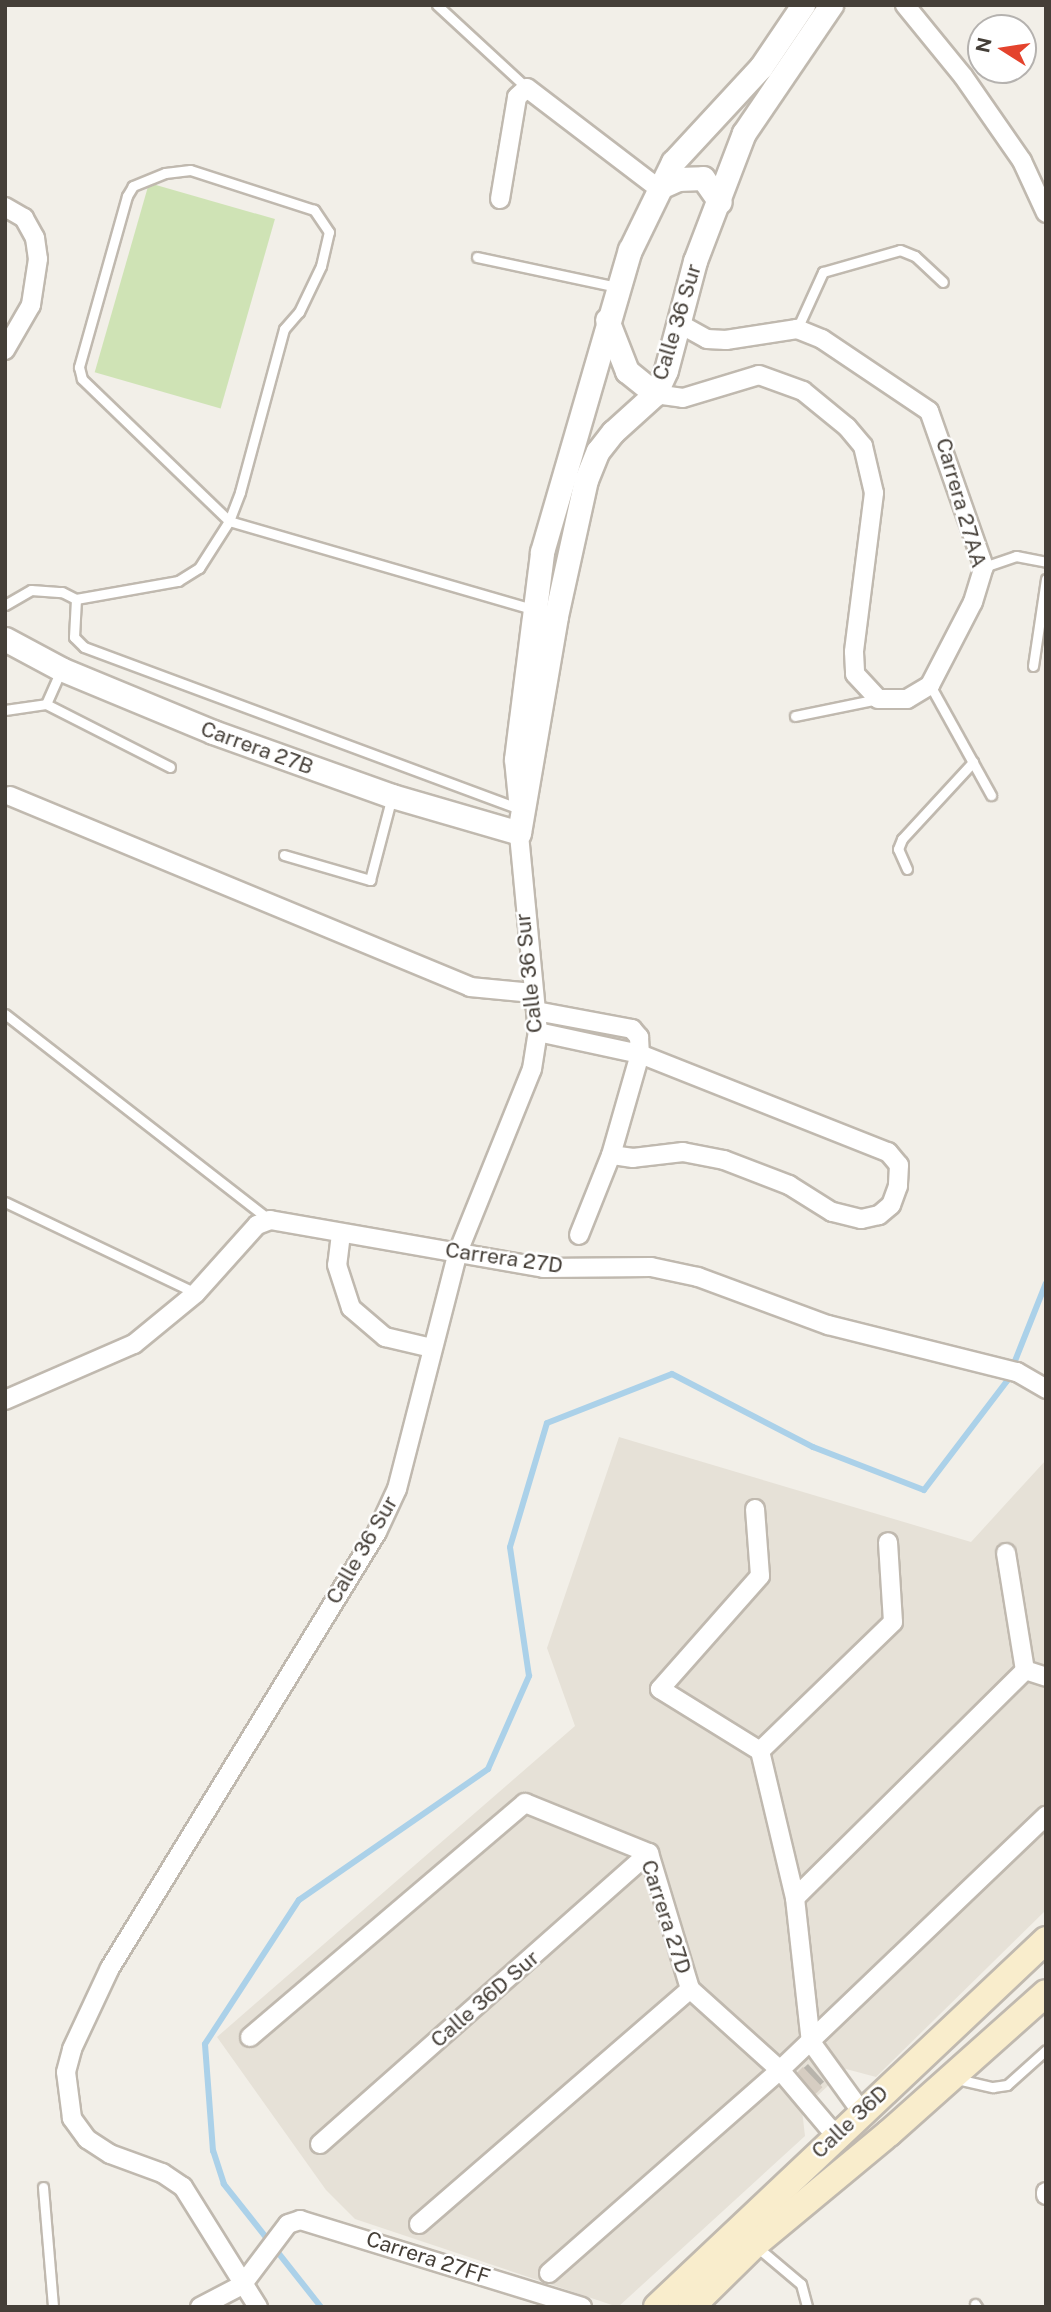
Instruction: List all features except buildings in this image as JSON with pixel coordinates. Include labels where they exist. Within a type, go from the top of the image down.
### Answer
[{"type":"main road","name":"Calle 36D","points":[[657,2307],[835,2135],[1046,1940]]},
{"type":"main road","name":"Calle 36D","points":[[691,2307],[754,2245],[952,2078],[1046,1993]]},
{"type":"street","name":"Calle 36 Sur","points":[[522,809],[516,759],[532,609],[557,489],[617,287],[658,188],[692,138],[761,67],[803,5]]},
{"type":"street","name":"Calle 36 Sur","points":[[246,2280],[183,2187],[87,2139],[72,2118],[66,2083],[72,2049],[110,1968],[377,1532],[397,1489],[458,1252],[519,1104],[538,1032],[519,832],[522,809],[535,762],[556,616],[586,480],[598,452],[613,432],[654,394],[695,261],[720,202],[744,133],[831,5]]},
{"type":"street","points":[[905,5],[963,76],[1023,161],[1046,213]]},
{"type":"street","points":[[500,199],[517,97],[527,88],[658,188],[678,179],[703,178],[720,202]]},
{"type":"street","points":[[5,207],[24,218],[35,238],[38,259],[31,304],[5,350]]},
{"type":"street","points":[[607,320],[627,371],[654,394],[683,398],[759,375],[782,380],[803,391],[863,446],[874,493],[854,664],[862,685],[878,699],[907,699],[930,685]]},
{"type":"street","points":[[678,323],[707,339],[726,340],[797,329]]},
{"type":"street","name":"Carrera 27AA","points":[[797,329],[821,338],[929,411],[984,567],[972,602],[930,685]]},
{"type":"street","name":"Carrera 27B","points":[[5,639],[61,669],[213,732],[392,796],[519,832]]},
{"type":"street","points":[[10,796],[470,987],[632,1029],[639,1037],[640,1054],[611,1155],[579,1235]]},
{"type":"street","points":[[538,1032],[640,1054],[888,1152],[899,1165],[898,1186],[885,1210],[861,1219],[832,1212],[789,1185],[724,1160],[683,1152],[633,1158],[611,1155]]},
{"type":"street","points":[[5,1400],[134,1344],[195,1293],[257,1225],[270,1220]]},
{"type":"street","name":"Carrera 27D","points":[[270,1220],[544,1268],[651,1267],[698,1277],[828,1325],[1017,1372],[1046,1389]]},
{"type":"street","points":[[341,1234],[337,1265],[351,1308],[385,1337],[432,1348]]},
{"type":"street","points":[[755,1509],[760,1576],[660,1689],[760,1751],[795,1898],[811,2042],[866,2107]]},
{"type":"street","points":[[760,1751],[893,1622],[888,1542]]},
{"type":"street","points":[[1006,1553],[1025,1670]]},
{"type":"street","points":[[795,1898],[1025,1670]]},
{"type":"street","points":[[1025,1670],[1046,1677]]},
{"type":"street","name":"Carrera 27D","points":[[250,2036],[525,1802],[649,1853],[690,1989],[780,2070],[835,2135]]},
{"type":"street","points":[[549,2273],[811,2042],[1046,1816]]},
{"type":"street","name":"Calle 36D Sur","points":[[320,2144],[649,1853]]},
{"type":"street","points":[[419,2224],[690,1989]]},
{"type":"street","name":"Carrera 27FF","points":[[246,2280],[288,2224],[313,2221],[582,2307]]},
{"type":"street","points":[[200,2307],[246,2280],[258,2307]]},
{"type":"lane","points":[[438,5],[527,88]]},
{"type":"lane","points":[[5,605],[31,590],[62,592],[76,599],[178,581],[199,568],[229,521],[284,329],[312,288],[328,232],[314,210],[190,170],[165,173],[133,186],[127,196],[79,367],[82,379],[229,521],[532,609]]},
{"type":"lane","points":[[797,329],[822,272],[900,250],[915,256],[943,282]]},
{"type":"lane","points":[[477,257],[617,287]]},
{"type":"lane","points":[[984,567],[1016,556],[1046,562]]},
{"type":"lane","points":[[1033,666],[1046,579]]},
{"type":"lane","points":[[76,599],[74,637],[83,647],[522,809]]},
{"type":"lane","points":[[47,704],[61,669]]},
{"type":"lane","points":[[930,685],[991,795]]},
{"type":"lane","points":[[795,716],[878,699]]},
{"type":"lane","points":[[5,710],[47,704],[170,767]]},
{"type":"lane","points":[[907,869],[898,849],[902,839],[973,762]]},
{"type":"lane","points":[[284,855],[370,880],[392,796]]},
{"type":"lane","points":[[5,1014],[270,1220]]},
{"type":"lane","points":[[5,1202],[195,1293]]},
{"type":"lane","points":[[952,2078],[993,2087],[1007,2085],[1046,2050]]},
{"type":"lane","points":[[43,2187],[53,2307]]},
{"type":"lane","points":[[754,2245],[801,2284],[807,2307]]},
{"type":"shaded area","points":[[619,1437],[971,1542],[1046,1460],[1046,1910],[876,2077],[846,2069],[802,2110],[805,2136],[618,2307],[355,2219],[326,2190],[217,2037],[575,1726],[547,1648]]},
{"type":"green space","points":[[149,183],[275,219],[221,408],[95,372]]},
{"type":"waterway","points":[[321,2307],[224,2184],[213,2151],[205,2044],[299,1900],[488,1769],[529,1676],[510,1547],[547,1423],[672,1374],[813,1447],[924,1490],[1007,1381],[1046,1283]]}]
